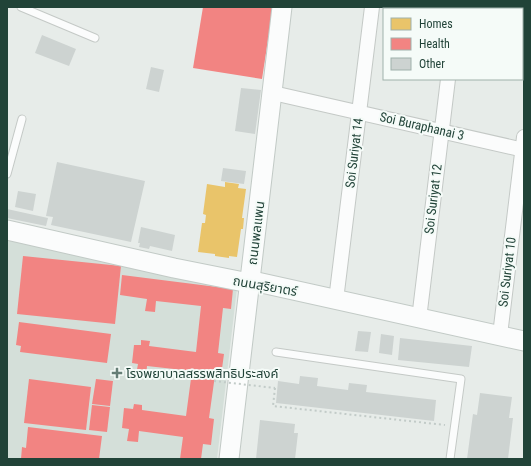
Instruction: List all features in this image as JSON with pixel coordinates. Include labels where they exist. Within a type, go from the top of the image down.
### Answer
[{"type":"street","name":"ถนนพลแพน","points":[[228,459],[273,93],[282,7]]},
{"type":"street","name":"Soi Suriyat 14","points":[[336,300],[372,7]]},
{"type":"street","name":"Soi Suriyat 12","points":[[418,319],[448,80]]},
{"type":"street","name":"Soi Buraphanai 3","points":[[273,93],[441,131],[523,146]]},
{"type":"street","name":"Soi Suriyat 10","points":[[500,335],[523,146]]},
{"type":"street","name":"ถนนสุริยาตร์","points":[[7,230],[174,268],[250,282],[524,341]]},
{"type":"lane","points":[[21,7],[95,38]]},
{"type":"lane","points":[[7,174],[22,119]]},
{"type":"lane","points":[[276,352],[460,378],[450,459]]},
{"type":"path","points":[[214,381],[275,388],[273,406],[454,426]]},
{"type":"shaded area","name":"โรงพยาบาลสรรพสิทธิประสงค์","points":[[7,237],[237,288],[217,459],[7,459]]},
{"type":"building: Homes","points":[[225,182],[239,184],[238,188],[246,189],[242,218],[244,218],[243,229],[241,229],[237,257],[229,256],[229,258],[215,256],[215,254],[198,252],[202,223],[205,223],[206,215],[203,214],[207,184],[225,187]]},
{"type":"building: Health","points":[[203,7],[273,7],[262,79],[193,68]]},
{"type":"building: Health","points":[[23,256],[121,266],[115,324],[17,314]]},
{"type":"building: Health","points":[[122,275],[233,289],[231,309],[223,308],[218,353],[224,354],[221,376],[215,375],[209,418],[214,419],[211,445],[203,444],[201,459],[180,459],[183,437],[139,431],[138,442],[127,441],[129,429],[122,428],[124,408],[133,409],[134,404],[142,405],[142,410],[186,416],[192,371],[147,366],[146,377],[136,375],[138,364],[132,363],[134,345],[141,345],[141,340],[150,341],[149,346],[196,352],[201,306],[156,301],[155,312],[145,311],[147,299],[120,295]]},
{"type":"building: Health","points":[[19,322],[111,334],[107,363],[20,352],[21,346],[16,345]]},
{"type":"building: Health","points":[[29,379],[91,387],[86,430],[24,423]]},
{"type":"building: Health","points":[[96,379],[113,381],[110,406],[92,404]]},
{"type":"building: Health","points":[[92,405],[110,407],[107,432],[89,430]]},
{"type":"building: Health","points":[[28,427],[102,436],[99,459],[21,459],[22,447],[26,448]]},
{"type":"building: Other","points":[[42,35],[76,49],[69,66],[35,53]]},
{"type":"building: Other","points":[[151,67],[164,70],[159,92],[146,89]]},
{"type":"building: Other","points":[[241,88],[261,90],[255,134],[235,131]]},
{"type":"building: Other","points":[[57,162],[145,181],[131,242],[51,225],[53,217],[46,216]]},
{"type":"building: Other","points":[[223,168],[246,171],[244,184],[221,181]]},
{"type":"building: Other","points":[[18,191],[36,194],[33,211],[15,207]]},
{"type":"building: Other","points":[[7,209],[48,218],[46,226],[7,218]]},
{"type":"building: Other","points":[[141,227],[175,235],[172,251],[150,246],[149,249],[139,247],[140,243],[138,243]]},
{"type":"building: Other","points":[[358,331],[371,332],[368,352],[355,351]]},
{"type":"building: Other","points":[[381,334],[394,336],[392,355],[379,353]]},
{"type":"building: Other","points":[[400,338],[472,346],[469,367],[398,360]]},
{"type":"building: Other","points":[[300,376],[318,378],[317,386],[348,390],[349,383],[367,385],[366,392],[436,400],[434,421],[276,403],[278,381],[299,384]]},
{"type":"building: Other","points":[[480,393],[512,397],[509,418],[513,418],[508,459],[467,459],[473,414],[477,415]]},
{"type":"building: Other","points":[[260,420],[295,424],[294,433],[298,433],[295,459],[256,459]]},
{"type":"place","name":"โรงพยาบาลสรรพสิทธิประสงค์","points":[[117,373]]}]
